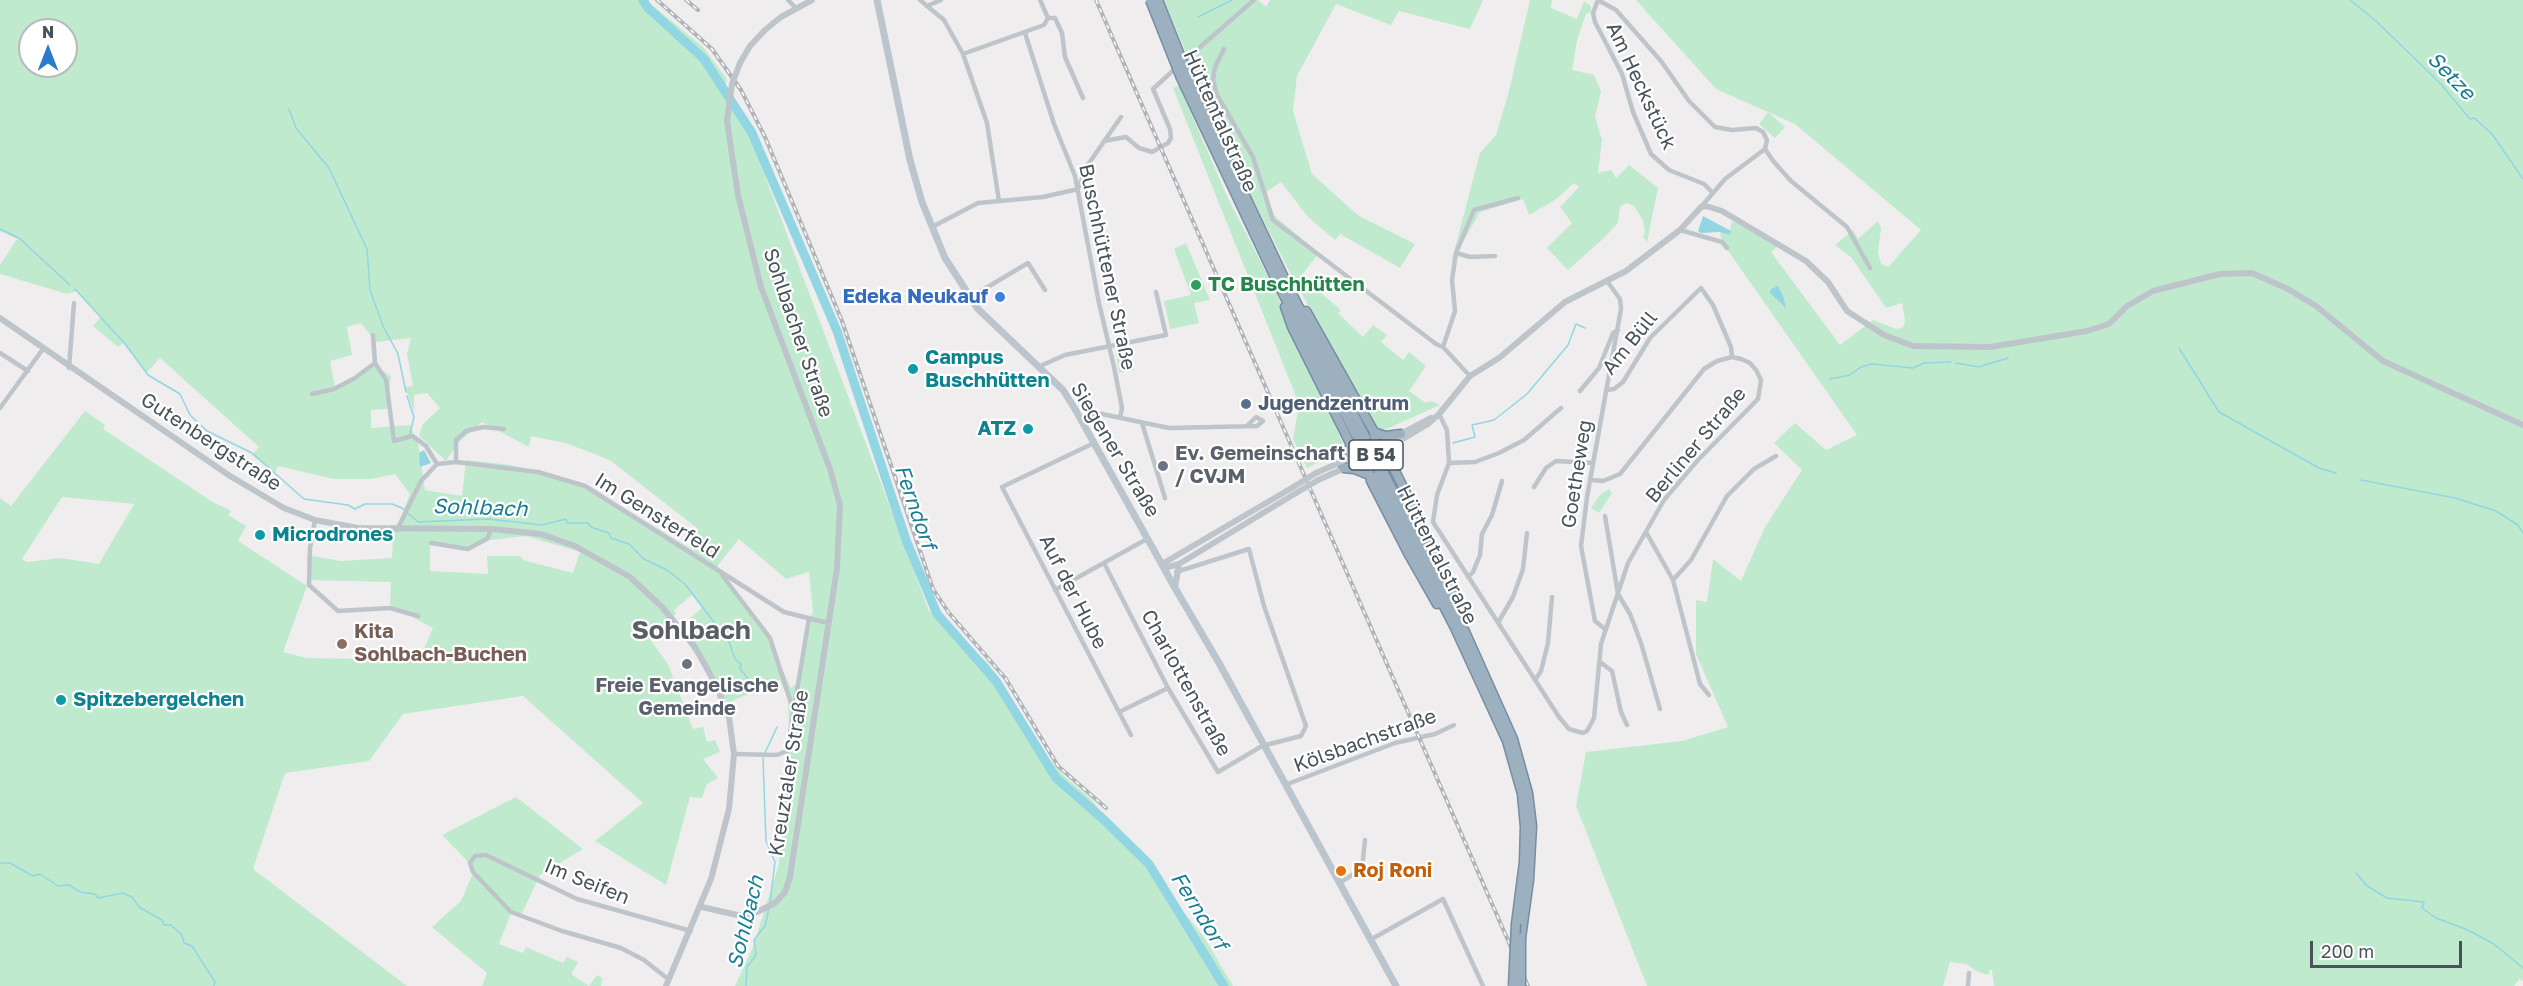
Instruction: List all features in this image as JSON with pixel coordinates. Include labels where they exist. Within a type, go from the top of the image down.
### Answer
[{"type":"highway","name":"Hüttentalstraße","points":[[1150,0],[1284,286],[1459,627],[1513,739],[1528,793],[1532,844],[1521,938],[1521,986]]},
{"type":"highway","name":"Hüttentalstraße","points":[[1158,0],[1184,76]]},
{"type":"highway","points":[[1284,286],[1292,327],[1369,451],[1390,465]]},
{"type":"highway","points":[[1284,286],[1313,320],[1369,451],[1369,474],[1413,562],[1459,627]]},
{"type":"highway","points":[[1344,463],[1369,451],[1385,436],[1401,434]]},
{"type":"highway","points":[[1394,446],[1390,453],[1390,465],[1447,576],[1459,627]]},
{"type":"highway","points":[[1344,463],[1369,474]]},
{"type":"highway","name":"Hüttentalstraße","points":[[1459,627],[1507,741],[1522,794],[1525,844],[1516,924],[1513,986]]},
{"type":"main road","name":"Siegener Straße","points":[[877,0],[910,160],[932,227],[945,258],[969,298],[988,320],[1063,390],[1081,419],[1174,588],[1219,663],[1262,746],[1286,785],[1396,986]]},
{"type":"street","points":[[788,0],[796,8]]},
{"type":"street","name":"Sohlbacher Straße","points":[[812,0],[796,8],[765,30],[750,46],[732,84],[727,121],[738,195],[761,287],[830,469],[840,505],[837,568]]},
{"type":"street","points":[[920,0],[944,20],[963,54],[987,123],[999,201]]},
{"type":"street","points":[[927,6],[941,0]]},
{"type":"street","points":[[963,54],[1044,25],[1047,18],[1040,0]]},
{"type":"street","points":[[1104,141],[1126,137],[1139,148],[1152,152],[1168,143],[1171,138],[1170,129],[1153,89],[1254,0]]},
{"type":"street","points":[[1369,451],[1394,446],[1439,414],[1470,376],[1499,358],[1566,302],[1607,281],[1680,230],[1703,206],[1712,192],[1765,149],[1767,140],[1763,132],[1756,128],[1732,130],[1715,127],[1689,101],[1661,61],[1616,10],[1598,0]]},
{"type":"street","name":"Am Heckstück","points":[[1598,0],[1593,13],[1595,22],[1622,74],[1633,112],[1652,154],[1669,170],[1704,184],[1712,192]]},
{"type":"street","points":[[1047,18],[1055,18],[1062,33],[1065,57],[1083,98]]},
{"type":"street","name":"Buschhüttener Straße","points":[[1025,33],[1078,189],[1122,408],[1120,418]]},
{"type":"street","points":[[1224,49],[1214,74],[1217,94],[1253,157],[1273,220],[1443,347],[1470,376]]},
{"type":"street","points":[[932,227],[978,203],[1043,197],[1078,189],[1087,166],[1120,117]]},
{"type":"street","points":[[1765,149],[1791,181],[1847,227],[1870,268]]},
{"type":"street","points":[[1443,347],[1455,311],[1452,280],[1456,253],[1474,210],[1518,198]]},
{"type":"street","points":[[1703,206],[1722,211],[1806,261],[1828,282],[1847,311],[1884,335],[1913,346],[1990,347],[2087,331],[2109,324],[2127,306],[2153,291],[2220,274],[2252,273],[2288,289],[2316,306],[2383,361],[2523,425]]},
{"type":"street","points":[[1680,230],[1722,242],[1727,248]]},
{"type":"street","points":[[1456,253],[1470,257],[1495,256]]},
{"type":"street","points":[[969,298],[1028,263],[1045,290]]},
{"type":"street","name":"Am Büll","points":[[1607,281],[1620,299],[1621,309],[1606,390],[1614,389],[1623,382],[1650,338],[1701,288],[1731,347],[1732,357]]},
{"type":"street","points":[[1038,367],[1065,355],[1166,335],[1156,292]]},
{"type":"street","points":[[69,368],[74,303]]},
{"type":"street","name":"Gutenbergstraße","points":[[0,318],[69,368],[250,489],[284,508],[315,520],[358,528],[491,529],[541,534],[575,546],[630,577],[663,607],[694,647],[716,685],[729,717],[734,754],[729,809],[702,907],[667,983]]},
{"type":"street","points":[[1580,391],[1599,368],[1613,333],[1618,330]]},
{"type":"street","points":[[373,335],[375,363],[386,380],[394,441],[412,436],[426,446],[437,464],[421,481],[397,530]]},
{"type":"street","points":[[0,408],[43,349]]},
{"type":"street","points":[[0,353],[28,371]]},
{"type":"street","name":"Berliner Straße","points":[[1439,414],[1447,430],[1449,463],[1435,502],[1433,522],[1569,729],[1583,733],[1587,731],[1594,718],[1605,629],[1628,563],[1665,500],[1698,460],[1758,399],[1761,380],[1756,370],[1750,363],[1732,357],[1716,361],[1704,369],[1620,474],[1603,481],[1592,480]]},
{"type":"street","points":[[312,394],[334,389],[355,378],[375,363]]},
{"type":"street","name":"Goetheweg","points":[[1605,629],[1595,621],[1581,546],[1606,390]]},
{"type":"street","points":[[1449,463],[1475,462],[1499,453],[1524,440],[1561,408]]},
{"type":"street","points":[[1081,419],[1097,413],[1169,428],[1247,426]]},
{"type":"street","points":[[1162,564],[1317,477],[1439,414]]},
{"type":"street","points":[[1142,423],[1165,498]]},
{"type":"street","points":[[456,462],[456,440],[466,431],[483,426],[504,429]]},
{"type":"street","name":"Auf der Hube","points":[[1094,443],[1001,485],[1131,735]]},
{"type":"street","points":[[1673,580],[1691,560],[1728,496],[1754,469],[1776,456]]},
{"type":"street","points":[[1534,487],[1546,468],[1556,461],[1593,463]]},
{"type":"street","name":"Im Gensterfeld","points":[[437,464],[456,462],[538,472],[585,486],[784,612],[828,623]]},
{"type":"street","points":[[1468,577],[1473,572],[1480,555],[1482,534],[1492,515],[1502,480]]},
{"type":"street","points":[[1162,564],[1168,567],[1179,564],[1295,489]]},
{"type":"street","points":[[1605,516],[1618,594],[1630,614],[1641,643],[1660,709]]},
{"type":"street","points":[[315,520],[310,548],[309,585],[338,611],[390,608],[418,616]]},
{"type":"street","points":[[431,543],[468,549],[488,538],[491,529]]},
{"type":"street","points":[[1646,532],[1673,580],[1700,684],[1709,695]]},
{"type":"street","points":[[1499,621],[1513,597],[1522,569],[1527,533]]},
{"type":"street","points":[[1055,590],[1147,539]]},
{"type":"street","points":[[1176,572],[1249,549],[1264,606],[1306,726],[1301,736],[1262,746]]},
{"type":"street","name":"Charlottenstraße","points":[[1104,563],[1168,688],[1218,772],[1262,746]]},
{"type":"street","points":[[1174,588],[1179,564]]},
{"type":"street","name":"Kreuztaler Straße","points":[[702,907],[737,915],[751,915],[775,903],[785,892],[790,877],[837,568]]},
{"type":"street","name":"Im Gensterfeld","points":[[720,573],[770,638],[793,708]]},
{"type":"street","points":[[1535,680],[1541,671],[1548,643],[1552,597]]},
{"type":"street","points":[[734,754],[777,755],[787,751],[808,618]]},
{"type":"street","points":[[1600,662],[1612,671],[1621,712],[1627,725]]},
{"type":"street","points":[[1119,712],[1168,688]]},
{"type":"street","name":"Kölsbachstraße","points":[[1286,785],[1395,743],[1435,734],[1454,725]]},
{"type":"street","points":[[1339,883],[1362,869],[1365,840]]},
{"type":"street","name":"Im Seifen","points":[[667,983],[644,960],[621,948],[562,931],[511,912],[473,872],[470,863],[476,856],[486,855],[577,899],[691,931]]},
{"type":"street","points":[[1370,940],[1443,899],[1483,986]]},
{"type":"street","points":[[1968,986],[1970,973]]},
{"type":"green space","points":[[0,0],[646,0],[703,47],[727,79],[724,94],[750,136],[929,611],[989,664],[1045,754],[1063,775],[1090,798],[1204,937],[1233,986],[735,986],[753,947],[779,864],[789,725],[788,699],[780,680],[728,703],[678,629],[702,608],[692,595],[674,610],[676,614],[648,637],[668,664],[693,729],[703,727],[707,742],[715,740],[720,752],[703,759],[718,778],[707,784],[702,798],[690,797],[666,885],[595,841],[643,803],[523,696],[403,714],[369,761],[285,773],[253,869],[407,986],[0,986],[0,498],[11,506],[85,411],[105,425],[103,429],[211,501],[231,511],[228,515],[246,526],[238,541],[307,586],[283,652],[306,658],[419,660],[433,628],[390,605],[391,582],[307,580],[307,555],[341,561],[392,558],[393,536],[410,494],[395,474],[371,479],[334,479],[278,466],[275,473],[252,455],[259,447],[160,358],[146,373],[123,343],[118,347],[93,326],[101,317],[77,291],[67,294],[0,274],[0,265],[17,239],[0,231]],"holes":[[[361,323],[376,342],[411,338],[407,354],[413,386],[405,387],[414,411],[414,395],[427,393],[440,408],[423,424],[419,436],[446,461],[458,443],[482,422],[529,447],[531,436],[565,443],[611,461],[698,529],[693,550],[609,499],[563,478],[511,465],[466,460],[462,496],[425,490],[418,443],[410,425],[371,428],[371,410],[387,409],[391,376],[376,366],[335,387],[330,361],[352,355],[347,327]],[[62,497],[134,504],[99,564],[61,558],[27,562],[22,559]],[[526,536],[580,552],[573,573],[523,560],[520,556],[487,556],[488,574],[430,571],[430,544],[469,550],[490,540]],[[739,539],[786,579],[809,572],[813,612],[807,623],[796,684],[791,688],[768,639],[717,566]]]},
{"type":"green space","points":[[1164,0],[1258,0],[1266,7],[1270,0],[1483,0],[1470,29],[1399,11],[1391,25],[1336,4],[1297,76],[1293,111],[1312,174],[1359,216],[1415,244],[1400,268],[1340,234],[1335,240],[1308,217],[1281,182],[1266,192],[1271,213],[1319,253],[1301,276],[1341,310],[1338,313],[1363,337],[1373,325],[1387,335],[1381,342],[1403,360],[1409,352],[1426,366],[1409,391],[1426,403],[1431,401],[1440,405],[1382,431],[1374,424],[1288,269],[1250,193],[1208,105]]},
{"type":"green space","points":[[1530,0],[1552,0],[1551,8],[1577,19],[1584,1],[1591,6],[1591,12],[1586,14],[1577,40],[1572,70],[1594,75],[1601,91],[1595,117],[1602,140],[1598,173],[1611,170],[1616,178],[1629,165],[1658,188],[1647,242],[1643,237],[1645,232],[1643,220],[1634,206],[1626,203],[1620,207],[1618,223],[1568,270],[1547,248],[1572,223],[1560,207],[1579,187],[1574,183],[1555,200],[1529,215],[1523,199],[1480,212],[1451,263],[1480,153],[1496,135],[1508,95]]},
{"type":"green space","points":[[1636,0],[2523,0],[2523,981],[2519,979],[2514,986],[1994,986],[1992,970],[1989,970],[1989,975],[1978,972],[1966,964],[1950,962],[1943,986],[1647,986],[1576,806],[1586,752],[1682,741],[1728,727],[1696,654],[1696,600],[1707,602],[1713,559],[1741,581],[1765,527],[1802,470],[1774,443],[1795,423],[1826,450],[1857,435],[1722,242],[1720,232],[1729,235],[1732,221],[1778,246],[1771,252],[1840,345],[1873,320],[1896,329],[1903,327],[1905,321],[1902,303],[1886,308],[1851,257],[1835,245],[1853,230],[1858,239],[1878,221],[1881,228],[1878,252],[1881,264],[1888,267],[1921,230],[1795,124],[1716,89]]},
{"type":"green space","points":[[1179,85],[1226,194],[1272,284],[1343,444],[1340,451],[1307,468],[1293,439],[1299,404],[1173,88]]},
{"type":"green space","points":[[1768,112],[1785,127],[1775,138],[1759,124]]},
{"type":"green space","name":"TC Buschhütten","points":[[1186,243],[1210,300],[1194,303],[1199,323],[1170,329],[1164,301],[1191,295],[1174,249]]},
{"type":"green space","points":[[1129,346],[1134,370],[1119,373],[1116,352]]},
{"type":"green space","points":[[1609,489],[1612,493],[1599,513],[1591,508],[1600,495]]},
{"type":"green space","points":[[516,797],[583,849],[540,875],[522,913],[511,913],[499,944],[523,953],[526,947],[563,963],[567,957],[578,962],[571,974],[589,986],[482,986],[487,973],[432,927],[461,901],[475,869],[442,835]]},
{"type":"green space","points":[[597,975],[602,978],[601,986],[589,986]]},
{"type":"water","points":[[1703,216],[1731,231],[1729,235],[1720,232],[1701,233],[1698,231]]},
{"type":"water","points":[[1778,286],[1786,308],[1770,293],[1771,289]]},
{"type":"water","points":[[424,450],[431,463],[420,467],[419,453]]},
{"type":"waterway","name":"Ferndorf","points":[[643,0],[648,8],[704,59],[752,133],[837,331],[906,540],[937,614],[996,681],[1056,778],[1102,818],[1149,864],[1224,986]]},
{"type":"waterway","points":[[1198,17],[1232,0]]},
{"type":"waterway","name":"Setze","points":[[2350,0],[2376,21],[2441,84],[2470,119],[2474,118],[2492,134],[2523,179]]},
{"type":"waterway","points":[[289,109],[296,128],[329,168],[367,249],[370,290],[383,326],[398,354],[406,392]]},
{"type":"waterway","name":"Sohlbach","points":[[0,229],[19,238],[70,285]]},
{"type":"waterway","name":"Sohlbach","points":[[75,289],[126,345],[148,375],[180,394],[190,415],[207,431],[252,453],[304,499],[348,505],[355,509],[365,504],[392,504],[402,508],[418,522],[488,519],[542,525],[566,519],[567,523],[588,523],[591,527],[609,533],[611,538],[629,544],[644,559],[667,570],[685,584],[729,642],[735,659],[741,664],[740,669],[749,680],[754,693]]},
{"type":"waterway","points":[[1453,443],[1475,437],[1472,425],[1494,420],[1527,394],[1568,345],[1576,324],[1585,328]]},
{"type":"waterway","points":[[2179,348],[2219,412],[2319,468],[2336,473]]},
{"type":"waterway","points":[[1956,363],[1979,367],[2008,358]]},
{"type":"waterway","points":[[1830,379],[1850,375],[1861,367],[1872,364],[1913,368],[1924,363],[1951,362]]},
{"type":"waterway","points":[[407,396],[414,417],[410,434]]},
{"type":"waterway","points":[[415,436],[422,441]]},
{"type":"waterway","points":[[2361,480],[2455,498],[2496,511],[2518,525],[2523,533]]},
{"type":"waterway","name":"Sohlbach","points":[[765,753],[777,727]]},
{"type":"waterway","name":"Sohlbach","points":[[763,758],[766,841],[775,862],[770,903]]},
{"type":"waterway","points":[[0,863],[10,863],[33,876],[40,874],[58,886],[69,885],[80,892],[95,894],[98,898],[123,893],[132,897],[139,907],[162,920],[164,925],[171,925],[182,935],[184,943],[192,946],[215,982],[214,986]]},
{"type":"waterway","points":[[2356,873],[2367,886],[2387,898],[2424,902],[2422,908],[2436,918],[2468,930],[2494,944],[2523,968]]},
{"type":"waterway","name":"Sohlbach","points":[[746,986],[747,967],[756,955],[754,940],[765,926],[769,908]]},
{"type":"railway","points":[[657,0],[712,49],[741,90],[765,137],[842,321],[933,589],[949,613],[1006,679],[1058,766],[1106,808]]},
{"type":"railway","points":[[686,0],[698,10]]},
{"type":"railway","points":[[1096,0],[1528,986]]},
{"type":"place","name":"TC Buschhütten","points":[[1196,285]]},
{"type":"place","name":"Edeka Neukauf","points":[[1000,297]]},
{"type":"place","name":"Campus Buschhütten","points":[[913,369]]},
{"type":"place","name":"Jugendzentrum","points":[[1246,404]]},
{"type":"place","name":"ATZ","points":[[1028,429]]},
{"type":"place","name":"Ev. Gemeinschaft / CVJM","points":[[1163,466]]},
{"type":"place","name":"Microdrones","points":[[260,535]]},
{"type":"place","name":"Kita Sohlbach-Buchen","points":[[342,644]]},
{"type":"place","name":"Freie Evangelische Gemeinde","points":[[687,664]]},
{"type":"place","name":"Spitzebergelchen","points":[[61,700]]},
{"type":"place","name":"Roj Roni","points":[[1341,871]]},
{"type":"district","name":"Sohlbach","points":[[691,631]]}]
